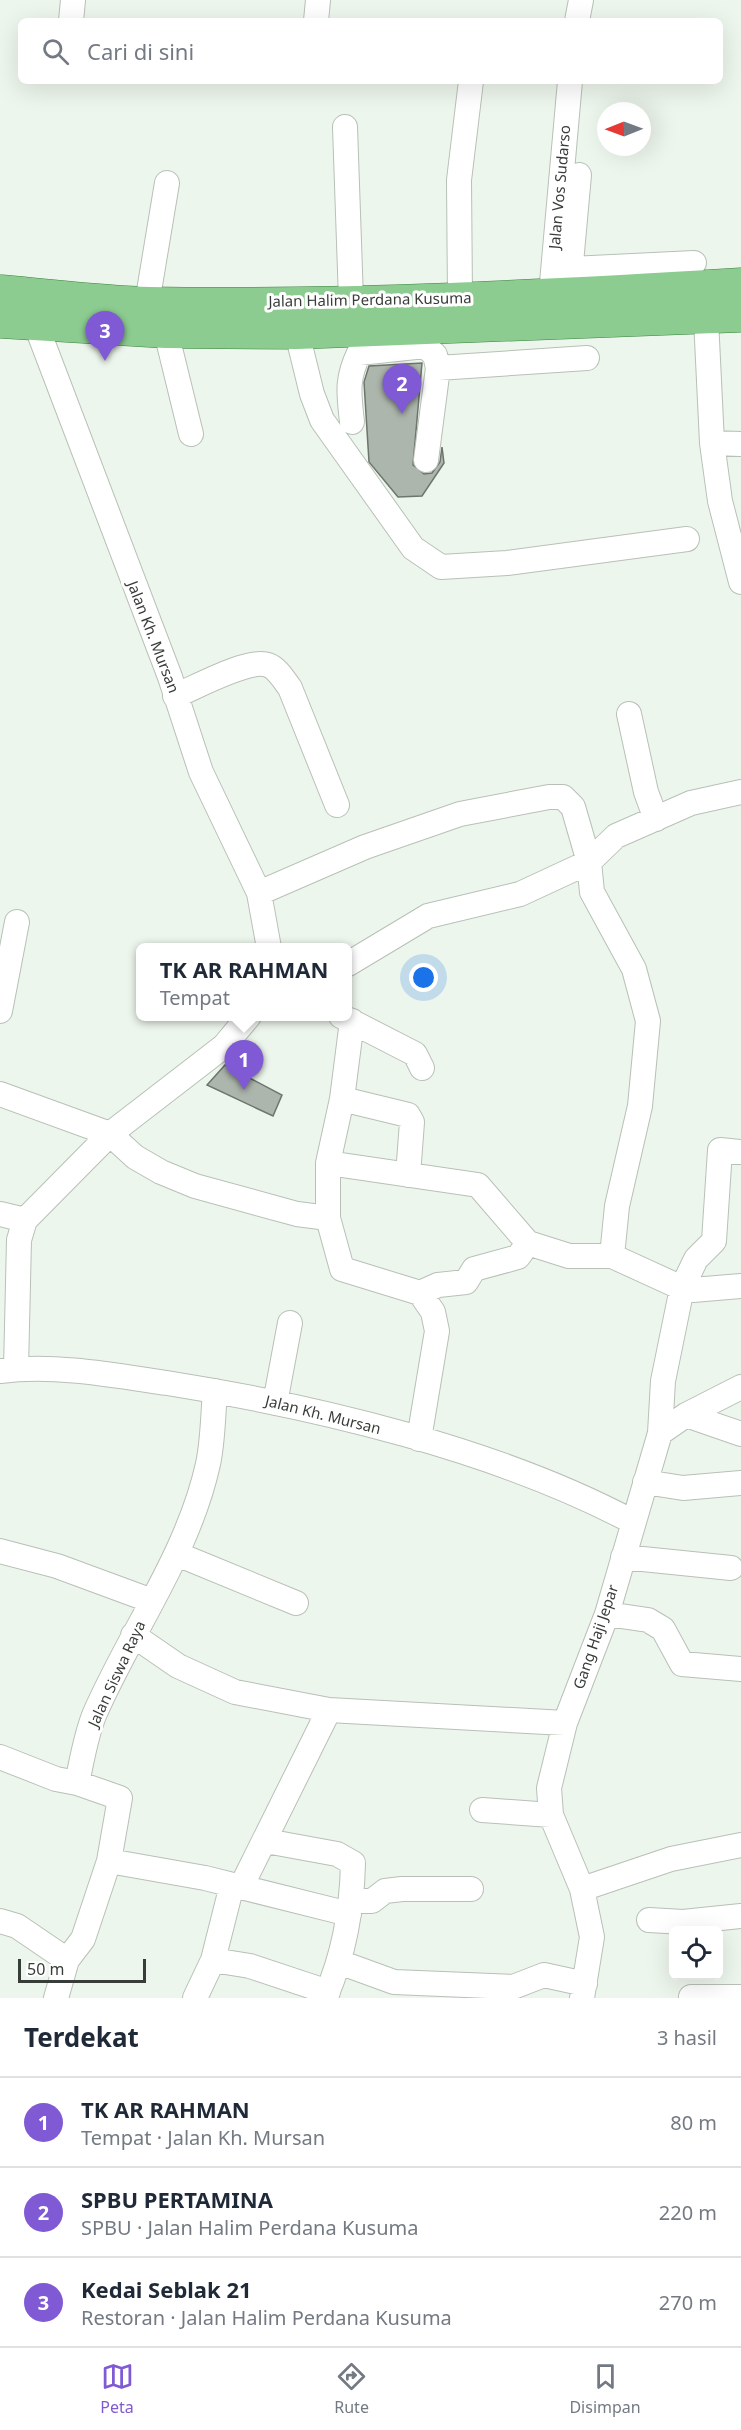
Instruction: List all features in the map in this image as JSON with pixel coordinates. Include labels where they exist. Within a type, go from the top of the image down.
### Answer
[{"type":"main road","name":"Jalan Halim Perdana Kusuma","points":[[0,291],[147,303],[460,299],[679,272],[741,284]]},
{"type":"main road","name":"Jalan Halim Perdana Kusuma","points":[[0,322],[166,332],[297,333],[357,343],[741,316]]},
{"type":"street","points":[[71,18],[73,0]]},
{"type":"street","points":[[316,18],[318,0]]},
{"type":"street","points":[[578,18],[581,0]]},
{"type":"street","points":[[460,299],[459,180],[471,84]]},
{"type":"street","name":"Jalan Vos Sudarso","points":[[564,285],[570,84]]},
{"type":"street","points":[[345,127],[351,300]]},
{"type":"street","points":[[564,285],[579,175]]},
{"type":"street","points":[[147,303],[167,183]]},
{"type":"street","points":[[706,319],[712,443],[720,501],[741,582]]},
{"type":"street","name":"Jalan Kh. Mursan","points":[[36,325],[175,696],[201,772],[260,893],[267,943]]},
{"type":"street","points":[[166,332],[191,434]]},
{"type":"street","points":[[297,333],[312,394],[322,420],[413,548],[441,567],[507,563],[687,538]]},
{"type":"street","points":[[426,460],[438,368],[427,338]]},
{"type":"street","points":[[352,423],[348,387],[357,343]]},
{"type":"street","points":[[438,368],[587,358]]},
{"type":"street","points":[[712,443],[741,444]]},
{"type":"street","points":[[175,696],[247,665],[267,664],[279,673],[290,688],[337,805]]},
{"type":"street","points":[[629,714],[645,792],[656,819]]},
{"type":"street","points":[[352,962],[428,916],[520,894],[589,862],[616,836],[692,803],[741,792]]},
{"type":"street","points":[[260,893],[365,847],[460,813],[549,797],[563,797],[573,807],[589,862],[592,892],[634,969],[648,1021],[640,1106],[617,1206],[612,1256]]},
{"type":"street","points":[[0,1011],[17,922]]},
{"type":"street","points":[[8,1370],[19,1240],[25,1220],[110,1134],[224,1046],[246,1021]]},
{"type":"street","points":[[347,1021],[342,1099],[328,1163],[328,1218],[342,1269],[420,1293],[433,1312],[437,1331],[419,1439]]},
{"type":"street","points":[[351,1021],[415,1054],[422,1068]]},
{"type":"street","points":[[0,1094],[110,1134],[135,1157],[161,1172],[195,1186],[297,1214],[328,1218]]},
{"type":"street","points":[[342,1099],[408,1115],[412,1122],[408,1174]]},
{"type":"street","name":"Gang Haji Jepar","points":[[339,1962],[393,1990],[513,1987],[544,1975],[583,1991],[592,1937],[582,1889],[551,1815],[549,1788],[565,1723],[607,1614],[660,1433],[663,1381],[682,1288],[696,1259],[714,1241],[720,1150],[741,1152]]},
{"type":"street","points":[[328,1163],[478,1185],[528,1243],[568,1256],[612,1256],[682,1288],[693,1290],[741,1286]]},
{"type":"street","points":[[0,1214],[25,1220]]},
{"type":"street","points":[[420,1293],[438,1285],[466,1282],[474,1269],[518,1257],[528,1243]]},
{"type":"street","points":[[275,1403],[290,1323]]},
{"type":"street","name":"Jalan Kh. Mursan","points":[[8,1370],[92,1372],[215,1391],[275,1403],[419,1439],[580,1495],[633,1522]]},
{"type":"street","points":[[660,1433],[686,1415],[741,1387]]},
{"type":"street","name":"Jalan Siswa Raya","points":[[77,1783],[94,1715],[133,1635],[177,1554],[209,1463],[215,1391]]},
{"type":"street","points":[[686,1415],[741,1434]]},
{"type":"street","points":[[645,1482],[682,1488],[741,1483]]},
{"type":"street","points":[[0,1551],[57,1566],[152,1601]]},
{"type":"street","points":[[177,1554],[297,1603]]},
{"type":"street","points":[[623,1557],[731,1568]]},
{"type":"street","points":[[607,1614],[648,1620],[663,1629],[682,1665],[741,1669]]},
{"type":"street","points":[[133,1635],[178,1666],[235,1692],[329,1710],[565,1723]]},
{"type":"street","points":[[195,1998],[213,1960],[236,1886],[266,1841],[329,1710]]},
{"type":"street","points":[[0,1757],[56,1779],[77,1783],[120,1798],[109,1861],[83,1939],[67,1960],[56,1998]]},
{"type":"street","points":[[482,1810],[551,1815]]},
{"type":"street","points":[[213,1960],[250,1966],[327,1995],[339,1962],[351,1907],[353,1863],[337,1854],[266,1841]]},
{"type":"street","points":[[582,1889],[671,1859],[741,1845]]},
{"type":"street","points":[[109,1861],[351,1907],[372,1901],[386,1891],[471,1888]]},
{"type":"street","points":[[649,1920],[683,1922],[741,1916]]},
{"type":"street","points":[[0,1921],[18,1926],[67,1960]]},
{"type":"street","points":[[691,1997],[741,1997]]},
{"type":"building","points":[[422,363],[413,465],[424,474],[432,473],[440,462],[442,447],[444,463],[422,496],[398,497],[369,462],[364,382],[369,366]]},
{"type":"building","points":[[225,1065],[282,1095],[273,1116],[207,1085]]},
{"type":"place","name":"Kedai Seblak 21","points":[[105,361]]},
{"type":"place","name":"SPBU PERTAMINA","points":[[402,414]]},
{"type":"place","name":"TK AR RAHMAN","points":[[244,1090]]}]
